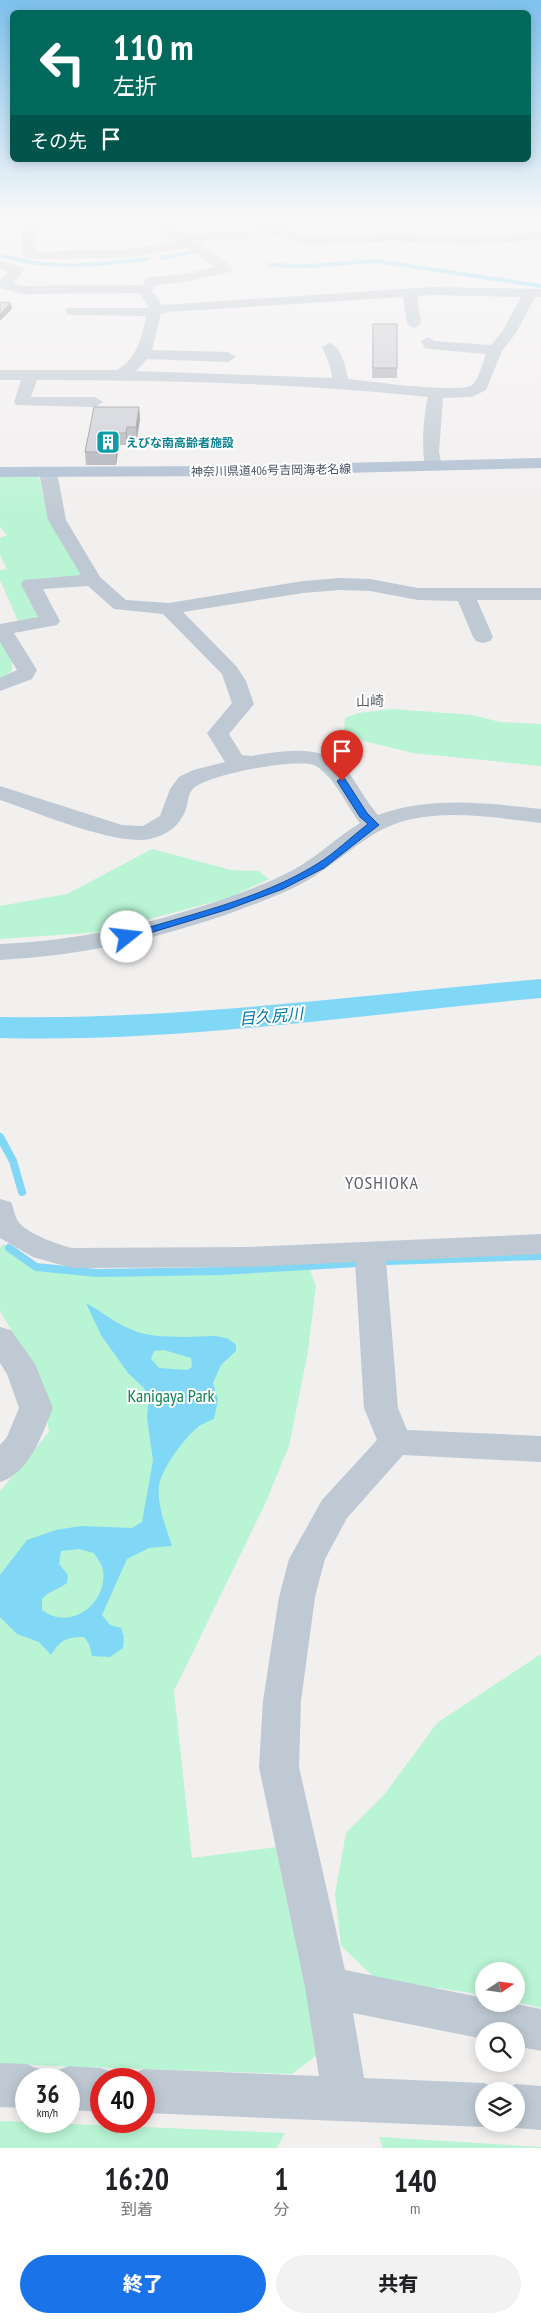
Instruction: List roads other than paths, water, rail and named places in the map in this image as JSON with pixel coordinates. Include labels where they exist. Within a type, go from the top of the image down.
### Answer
[{"type":"main road","name":"神奈川県道406号吉岡海老名線","points":[[0,472],[541,463]]},
{"type":"street","points":[[120,375],[130,370],[142,354],[150,338],[154,321]]},
{"type":"street","points":[[0,375],[120,375],[341,383],[438,393],[472,392],[480,387],[494,350],[509,332],[514,321]]},
{"type":"street","points":[[491,332],[509,332]]},
{"type":"street","points":[[428,341],[430,345],[494,350]]},
{"type":"street","points":[[329,347],[338,366],[341,383]]},
{"type":"street","points":[[142,354],[228,356]]},
{"type":"street","points":[[31,374],[22,402],[95,402]]},
{"type":"street","points":[[433,466],[429,453],[433,432],[434,402],[438,393]]},
{"type":"street","points":[[48,472],[57,520],[93,580],[120,605],[169,609],[303,587],[340,584],[370,585],[418,594],[541,594]]},
{"type":"street","points":[[0,685],[25,675],[28,670],[2,629],[50,621],[31,584],[93,580]]},
{"type":"street","points":[[465,595],[483,637]]},
{"type":"street","points":[[169,609],[230,671],[236,681],[243,704],[218,733],[234,760],[247,762]]},
{"type":"street","points":[[0,793],[119,832],[134,834],[152,832],[166,822],[173,811],[182,784],[194,777],[247,762],[302,757],[322,759],[331,765],[364,814],[374,825]]},
{"type":"street","points":[[0,952],[38,951],[127,937],[226,907],[280,887],[320,866],[374,825],[409,813],[447,808],[541,816]]},
{"type":"street","points":[[1,1221],[31,1246],[47,1253],[72,1258],[249,1257],[541,1244]]},
{"type":"street","points":[[370,1252],[381,1408],[395,1442]]},
{"type":"street","points":[[0,1338],[23,1372],[36,1408],[21,1444],[0,1469]]},
{"type":"street","points":[[395,1442],[541,1449]]},
{"type":"street","points":[[345,2099],[327,1987],[279,1767],[282,1701],[298,1596],[307,1559],[334,1509],[395,1442]]},
{"type":"street","points":[[327,1987],[541,2030]]},
{"type":"street","points":[[0,2085],[15,2086]]},
{"type":"street","points":[[155,2091],[475,2105]]},
{"type":"street","points":[[525,2107],[541,2108]]},
{"type":"water","name":"目久尻川","points":[[541,979],[541,998],[203,1032],[136,1036],[0,1038],[0,1017],[136,1015],[203,1011]]},
{"type":"water","points":[[86,1303],[119,1324],[136,1332],[163,1336],[212,1336],[225,1338],[236,1345],[236,1351],[221,1365],[213,1383],[218,1400],[214,1419],[203,1424],[186,1439],[168,1463],[161,1479],[159,1501],[172,1546],[149,1548],[127,1559],[102,1615],[110,1625],[121,1628],[124,1637],[123,1648],[110,1657],[92,1656],[89,1644],[84,1637],[78,1637],[64,1640],[51,1655],[39,1642],[17,1634],[0,1617],[0,1575],[27,1540],[56,1530],[81,1526],[132,1528],[142,1522],[153,1461],[147,1417],[149,1399],[144,1388],[128,1373],[101,1335]],"holes":[[[164,1350],[191,1358],[192,1367],[187,1370],[159,1368],[151,1359],[154,1351]],[[79,1549],[94,1553],[102,1566],[103,1582],[100,1593],[94,1603],[85,1611],[75,1616],[64,1618],[53,1616],[42,1610],[42,1599],[67,1583],[68,1575],[59,1564],[61,1551]]]},
{"type":"waterway","points":[[0,1137],[13,1161],[22,1192]]},
{"type":"waterway","points":[[9,1248],[36,1267],[97,1273],[222,1271],[358,1263]]},
{"type":"waterway","points":[[389,1261],[541,1256]]},
{"type":"place","name":"えびな南高齢者施設","points":[[108,442]]},
{"type":"district","name":"山崎","points":[[370,701]]},
{"type":"district","name":"YOSHIOKA","points":[[382,1182]]},
{"type":"park label","name":"Kanigaya Park","points":[[171,1395]]}]
